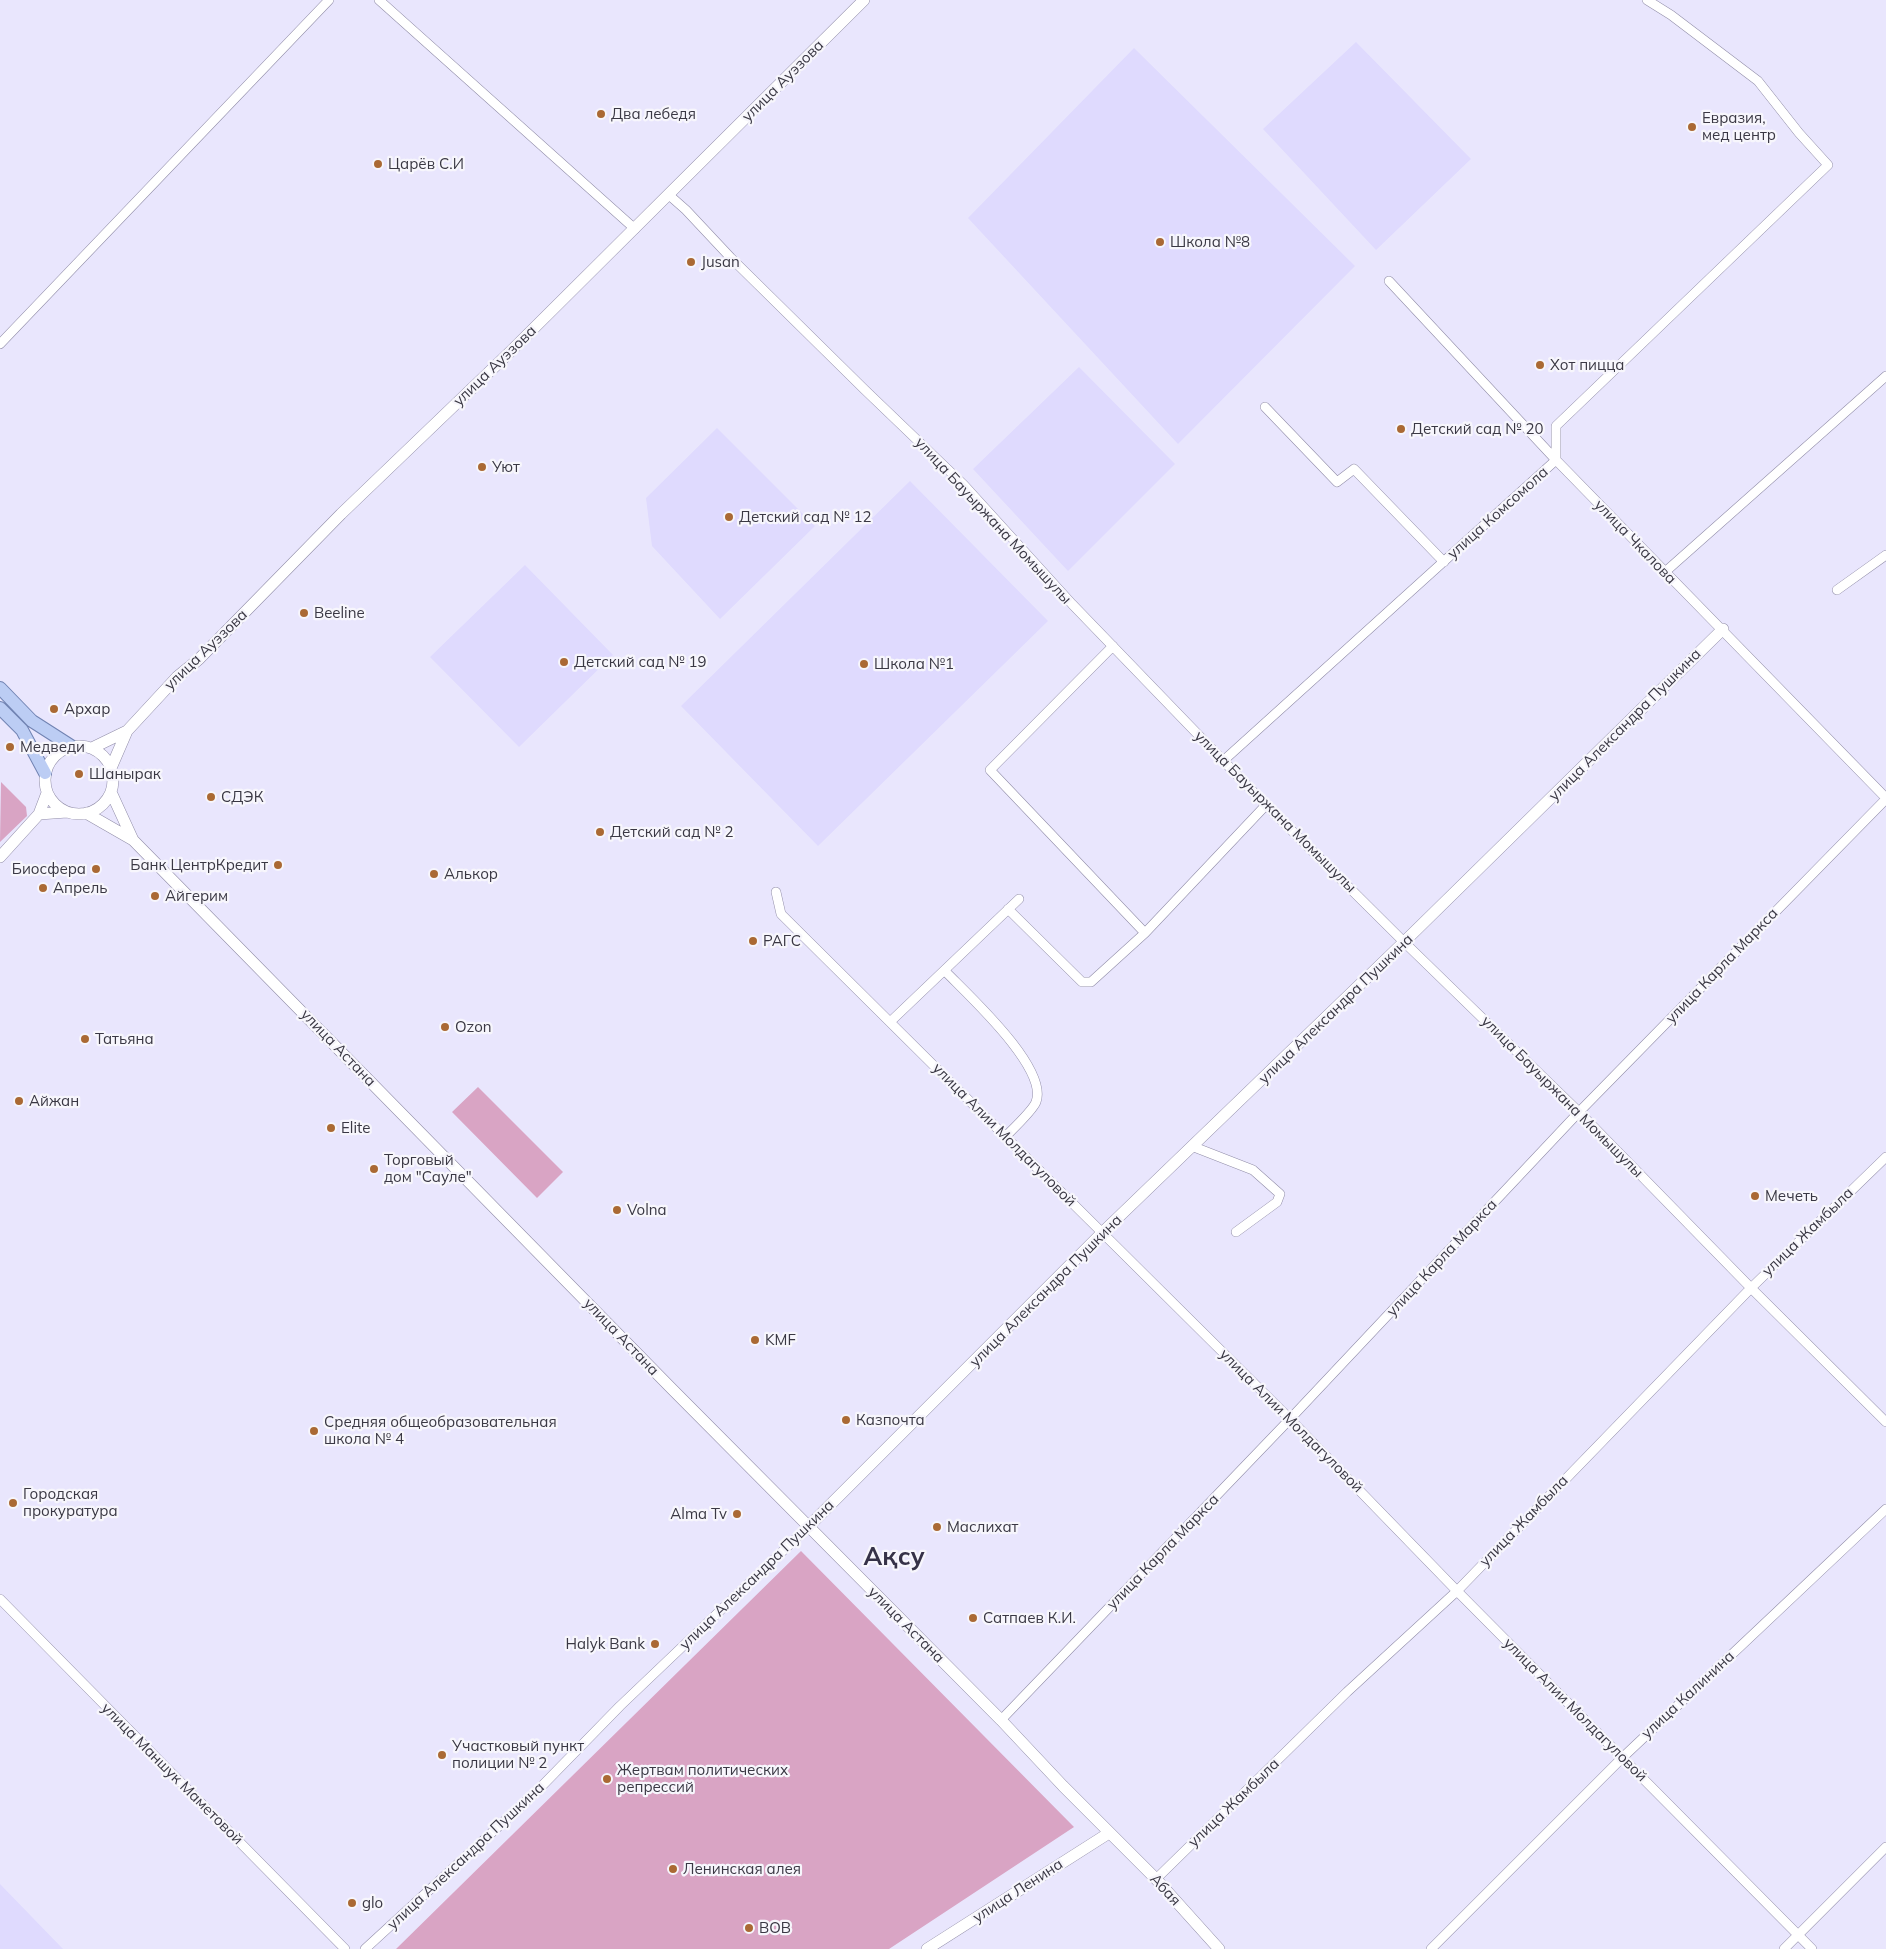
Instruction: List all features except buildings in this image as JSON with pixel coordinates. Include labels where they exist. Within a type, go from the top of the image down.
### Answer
[{"type":"main road","points":[[0,688],[32,721],[71,746]]},
{"type":"main road","points":[[0,708],[22,730],[45,773]]},
{"type":"street","points":[[0,344],[329,0]]},
{"type":"street","points":[[380,0],[635,229]]},
{"type":"street","name":"улица Ауэзова","points":[[127,731],[177,677],[199,659],[341,514],[635,229],[864,0]]},
{"type":"street","name":"улица Комсомола","points":[[1223,760],[1556,460],[1556,426],[1828,165],[1799,133],[1758,81],[1671,15],[1647,0]]},
{"type":"street","name":"улица Бауыржана Момышулы","points":[[669,195],[964,486],[1113,646],[1266,805],[1579,1112],[1751,1288],[1886,1422]]},
{"type":"street","name":"улица Чкалова","points":[[1389,281],[1556,460],[1886,798]]},
{"type":"street","points":[[1665,572],[1886,376]]},
{"type":"street","points":[[1265,407],[1337,482],[1354,469],[1444,562]]},
{"type":"street","points":[[1837,590],[1886,555]]},
{"type":"street","name":"улица Александра Пушкина","points":[[366,1949],[536,1792],[620,1706],[808,1527],[1102,1233],[1404,942],[1723,629]]},
{"type":"street","points":[[1113,646],[990,770],[1145,933]]},
{"type":"street","points":[[92,748],[127,731]]},
{"type":"street","points":[[111,768],[127,731]]},
{"type":"street","points":[[67,812],[55,804],[47,793],[45,773],[54,756],[71,746],[82,746],[92,748],[104,756],[111,768],[113,780],[111,792],[101,806],[86,813]]},
{"type":"street","points":[[111,792],[133,840]]},
{"type":"street","points":[[0,856],[39,814],[47,793]]},
{"type":"street","name":"улица Карла Маркса","points":[[1001,1720],[1290,1420],[1579,1112],[1886,798]]},
{"type":"street","points":[[1008,909],[1082,982],[1090,982],[1145,933],[1266,805]]},
{"type":"street","points":[[39,814],[86,813],[133,840]]},
{"type":"street","name":"улица Астана","points":[[133,840],[808,1527],[1001,1720],[1110,1834]]},
{"type":"street","name":"улица Алии Молдагуловой","points":[[776,892],[781,914],[1290,1420],[1812,1949]]},
{"type":"street","points":[[890,1022],[1019,899]]},
{"type":"street","points":[[945,971],[1017,1048],[1030,1067],[1038,1092],[1036,1102],[1006,1136]]},
{"type":"street","points":[[1194,1146],[1253,1170],[1280,1194],[1277,1202],[1236,1232]]},
{"type":"street","name":"улица Жамбыла","points":[[1156,1879],[1347,1692],[1457,1591],[1751,1288],[1886,1157]]},
{"type":"street","name":"улица Калинина","points":[[1431,1949],[1622,1758],[1886,1509]]},
{"type":"street","name":"улица Маншук Маметовой","points":[[0,1599],[345,1949]]},
{"type":"street","name":"Абая","points":[[1110,1834],[1156,1879],[1219,1949]]},
{"type":"street","name":"улица Ленина","points":[[927,1949],[1110,1834]]},
{"type":"street","points":[[1784,1949],[1886,1848]]},
{"type":"shaded area","points":[[1356,42],[1471,159],[1376,250],[1263,129]]},
{"type":"shaded area","name":"Школа №8","points":[[1134,48],[1355,266],[1178,444],[968,218]]},
{"type":"shaded area","points":[[1079,367],[1175,464],[1068,571],[973,469]]},
{"type":"shaded area","points":[[717,428],[815,526],[720,619],[652,546],[646,498]]},
{"type":"shaded area","name":"Школа №1","points":[[910,481],[1048,621],[818,846],[681,706]]},
{"type":"shaded area","points":[[525,565],[613,655],[519,747],[430,657]]},
{"type":"shaded area","points":[[1,782],[26,807],[27,816],[0,842]]},
{"type":"shaded area","points":[[478,1087],[563,1172],[537,1198],[452,1112]]},
{"type":"shaded area","points":[[801,1551],[1074,1827],[889,1949],[396,1949]]},
{"type":"shaded area","points":[[0,1884],[63,1949],[0,1949]]},
{"type":"place","name":"Два лебедя","points":[[601,114]]},
{"type":"place","name":"Евразия, мед центр","points":[[1692,127]]},
{"type":"place","name":"Царёв С.И","points":[[378,164]]},
{"type":"place","name":"Школа №8","points":[[1160,242]]},
{"type":"place","name":"Jusan","points":[[691,262]]},
{"type":"place","name":"Хот пицца","points":[[1540,365]]},
{"type":"place","name":"Детский сад № 20","points":[[1401,429]]},
{"type":"place","name":"Уют","points":[[482,467]]},
{"type":"place","name":"Детский сад № 12","points":[[729,517]]},
{"type":"place","name":"Beeline","points":[[304,613]]},
{"type":"place","name":"Детский сад № 19","points":[[564,662]]},
{"type":"place","name":"Школа №1","points":[[864,664]]},
{"type":"place","name":"Архар","points":[[54,709]]},
{"type":"place","name":"Медведи","points":[[10,747]]},
{"type":"place","name":"Шанырак","points":[[79,774]]},
{"type":"place","name":"СДЭК","points":[[211,797]]},
{"type":"place","name":"Детский сад № 2","points":[[600,832]]},
{"type":"place","name":"Банк ЦентрКредит","points":[[278,865]]},
{"type":"place","name":"Биосфера","points":[[96,869]]},
{"type":"place","name":"Алькор","points":[[434,874]]},
{"type":"place","name":"Апрель","points":[[43,888]]},
{"type":"place","name":"Айгерим","points":[[155,896]]},
{"type":"place","name":"РАГС","points":[[753,941]]},
{"type":"place","name":"Ozon","points":[[445,1027]]},
{"type":"place","name":"Татьяна","points":[[85,1039]]},
{"type":"place","name":"Айжан","points":[[19,1101]]},
{"type":"place","name":"Elite","points":[[331,1128]]},
{"type":"place","name":"Торговый дом \"Сауле\"","points":[[374,1169]]},
{"type":"place","name":"Мечеть","points":[[1755,1196]]},
{"type":"place","name":"Volna","points":[[617,1210]]},
{"type":"place","name":"KMF","points":[[755,1340]]},
{"type":"place","name":"Казпочта","points":[[846,1420]]},
{"type":"place","name":"Средняя общеобразовательная школа № 4","points":[[314,1431]]},
{"type":"place","name":"Городская прокуратура","points":[[13,1503]]},
{"type":"place","name":"Alma Tv","points":[[737,1514]]},
{"type":"place","name":"Маслихат","points":[[937,1527]]},
{"type":"place","name":"Сатпаев К.И.","points":[[973,1618]]},
{"type":"place","name":"Halyk Bank","points":[[655,1644]]},
{"type":"place","name":"Участковый пункт полиции № 2","points":[[442,1755]]},
{"type":"place","name":"Жертвам политических репрессий","points":[[607,1779]]},
{"type":"place","name":"Ленинская алея","points":[[673,1869]]},
{"type":"place","name":"glo","points":[[352,1903]]},
{"type":"place","name":"ВОВ","points":[[749,1928]]},
{"type":"district","name":"Ақсу","points":[[894,1557]]}]
